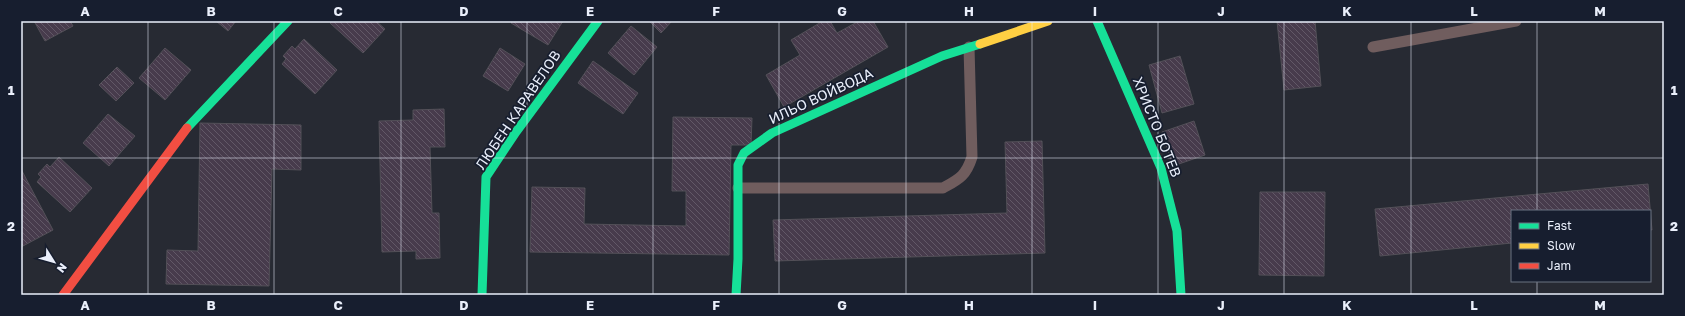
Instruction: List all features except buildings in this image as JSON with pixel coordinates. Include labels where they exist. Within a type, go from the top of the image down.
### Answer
[{"type":"street","points":[[63,295],[183,132],[288,21]]},
{"type":"street","name":"ЛЮБЕН КАРАВЕЛОВ","points":[[482,295],[486,177],[516,132],[598,21]]},
{"type":"street","name":"ИЛЬО ВОЙВОДА","points":[[736,295],[738,259],[738,166],[744,153],[772,133],[942,56],[1048,21]]},
{"type":"street","name":"ХРИСТО БОТЕВ","points":[[1097,21],[1161,168],[1176,231],[1180,295]]},
{"type":"lane","points":[[1373,47],[1516,21]]},
{"type":"lane","points":[[738,188],[943,188],[961,178],[968,169],[972,158],[969,47]]},
{"type":"traffic: fast","points":[[187,128],[288,21]]},
{"type":"traffic: fast","points":[[482,295],[486,177],[516,132],[598,21]]},
{"type":"traffic: fast","points":[[1097,21],[1161,168],[1177,231],[1181,295]]},
{"type":"traffic: fast","points":[[736,295],[738,259],[738,165],[744,153],[772,133],[942,56],[980,44]]},
{"type":"traffic: slow","points":[[980,44],[1048,21]]},
{"type":"traffic: jam","points":[[63,295],[187,128]]}]
